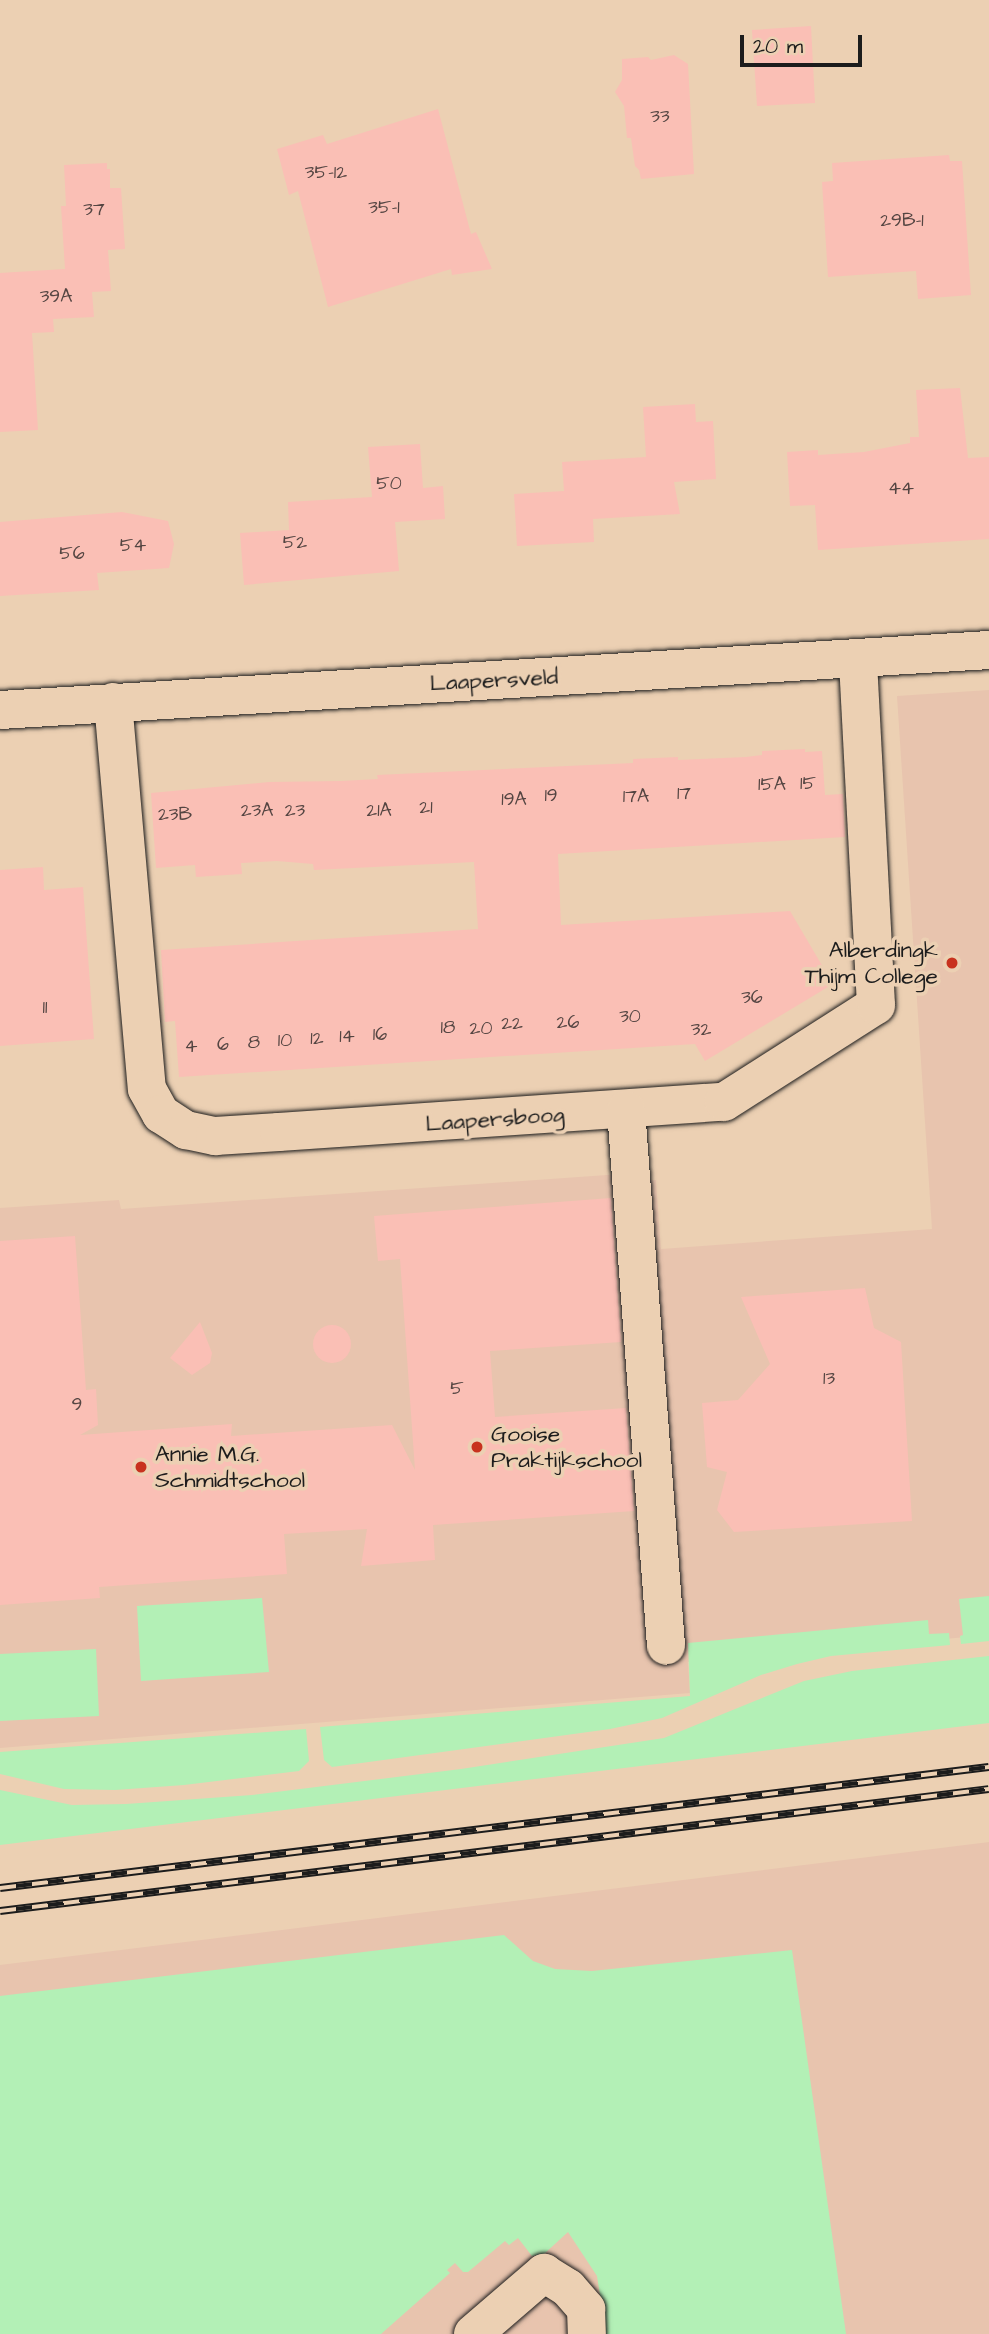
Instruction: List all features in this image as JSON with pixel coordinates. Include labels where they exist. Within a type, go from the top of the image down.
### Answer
[{"type":"street","name":"Laapersveld","points":[[0,710],[989,650]]},
{"type":"street","name":"Laapersboog","points":[[113,702],[147,1089],[161,1114],[186,1130],[215,1136],[724,1102],[876,1005],[858,658]]},
{"type":"street","points":[[626,1110],[666,1646]]},
{"type":"street","points":[[473,2334],[544,2273],[569,2288],[586,2309],[587,2334]]},
{"type":"shaded area","points":[[989,690],[989,1635],[688,1662],[690,1693],[0,1748],[0,1208],[119,1200],[121,1209],[621,1174],[623,1182],[656,1180],[661,1249],[932,1229],[897,696]]},
{"type":"shaded area","points":[[989,1842],[989,2334],[0,2334],[0,1965]]},
{"type":"green space","points":[[989,1596],[989,1641],[961,1644],[960,1636],[963,1635],[959,1599]]},
{"type":"green space","points":[[262,1598],[269,1672],[141,1681],[137,1606]]},
{"type":"green space","points":[[928,1620],[929,1634],[949,1633],[950,1645],[831,1656],[797,1664],[761,1675],[662,1718],[610,1729],[332,1767],[324,1760],[320,1727],[690,1696],[688,1643]]},
{"type":"green space","points":[[96,1649],[99,1716],[0,1721],[0,1654]]},
{"type":"green space","points":[[989,1656],[989,1723],[0,1845],[0,1790],[72,1805],[126,1804],[252,1795],[461,1769],[664,1738],[804,1681],[852,1671]]},
{"type":"green space","points":[[306,1729],[309,1761],[299,1771],[184,1785],[115,1790],[64,1789],[0,1774],[0,1752]]},
{"type":"green space","points":[[504,1935],[533,1961],[555,1969],[592,1971],[792,1950],[846,2334],[606,2334],[597,2276],[568,2232],[544,2254],[532,2256],[518,2238],[509,2245],[505,2241],[468,2272],[463,2272],[455,2263],[447,2270],[450,2273],[381,2334],[0,2334],[0,1996]]},
{"type":"building","points":[[811,26],[815,103],[757,106],[752,30]]},
{"type":"building","points":[[674,55],[688,64],[694,174],[641,179],[635,166],[631,138],[627,138],[624,106],[615,92],[622,80],[622,59],[648,57],[651,60]]},
{"type":"building","points":[[438,109],[471,234],[476,232],[492,269],[452,275],[451,269],[328,307],[298,191],[289,195],[277,149],[323,135],[327,144]]},
{"type":"building","points":[[949,155],[950,161],[962,161],[971,295],[918,299],[916,271],[828,277],[822,182],[833,181],[832,163]]},
{"type":"building","points":[[107,163],[107,169],[110,169],[110,188],[121,188],[125,249],[108,250],[111,291],[92,292],[94,317],[53,319],[54,332],[32,333],[38,430],[0,432],[0,273],[65,269],[61,206],[66,206],[64,165]]},
{"type":"building","points":[[960,388],[968,458],[989,457],[989,539],[818,550],[815,505],[790,506],[787,452],[818,450],[818,455],[864,452],[910,443],[910,437],[919,437],[916,390]]},
{"type":"building","points":[[695,404],[696,422],[713,421],[716,479],[674,482],[680,514],[593,519],[594,542],[517,546],[514,494],[564,491],[562,462],[646,457],[643,407]]},
{"type":"building","points":[[420,444],[423,488],[443,486],[445,519],[395,522],[399,571],[244,585],[240,533],[289,530],[288,502],[372,497],[368,447]]},
{"type":"building","points":[[122,512],[168,521],[174,544],[169,568],[97,573],[99,590],[0,596],[0,522]]},
{"type":"building","points":[[805,749],[805,752],[822,751],[825,795],[843,794],[845,837],[558,854],[561,925],[790,911],[833,984],[705,1061],[695,1044],[179,1077],[175,1021],[165,1022],[161,950],[478,929],[474,862],[314,870],[313,864],[277,861],[241,863],[242,874],[196,877],[195,865],[156,868],[151,793],[269,782],[378,779],[377,775],[633,763],[633,759],[746,757],[762,755],[762,751]]},
{"type":"building","points":[[43,867],[44,890],[83,887],[94,1039],[0,1046],[0,870]]},
{"type":"building","points":[[611,1198],[621,1342],[490,1351],[495,1417],[626,1408],[634,1511],[433,1525],[435,1560],[361,1566],[367,1529],[284,1534],[287,1574],[99,1587],[100,1598],[0,1605],[0,1241],[75,1236],[86,1390],[96,1389],[98,1425],[80,1435],[232,1424],[231,1436],[392,1425],[415,1470],[400,1259],[378,1261],[374,1216]]},
{"type":"building","points":[[865,1288],[874,1328],[901,1342],[912,1521],[734,1532],[717,1510],[727,1472],[707,1467],[702,1403],[738,1400],[770,1364],[741,1297]]},
{"type":"building","points":[[200,1322],[212,1353],[210,1363],[192,1375],[170,1358]]},
{"type":"building","points":[[332,1325],[345,1331],[351,1344],[345,1357],[332,1363],[319,1357],[313,1344],[319,1331]]},
{"type":"railway","points":[[0,1888],[989,1767]]},
{"type":"railway","points":[[0,1911],[989,1789]]},
{"type":"place","name":"Alberdingk Thijm College","points":[[952,963]]},
{"type":"place","name":"Gooise Praktijkschool","points":[[477,1447]]},
{"type":"place","name":"Annie M.G. Schmidtschool","points":[[141,1467]]}]
